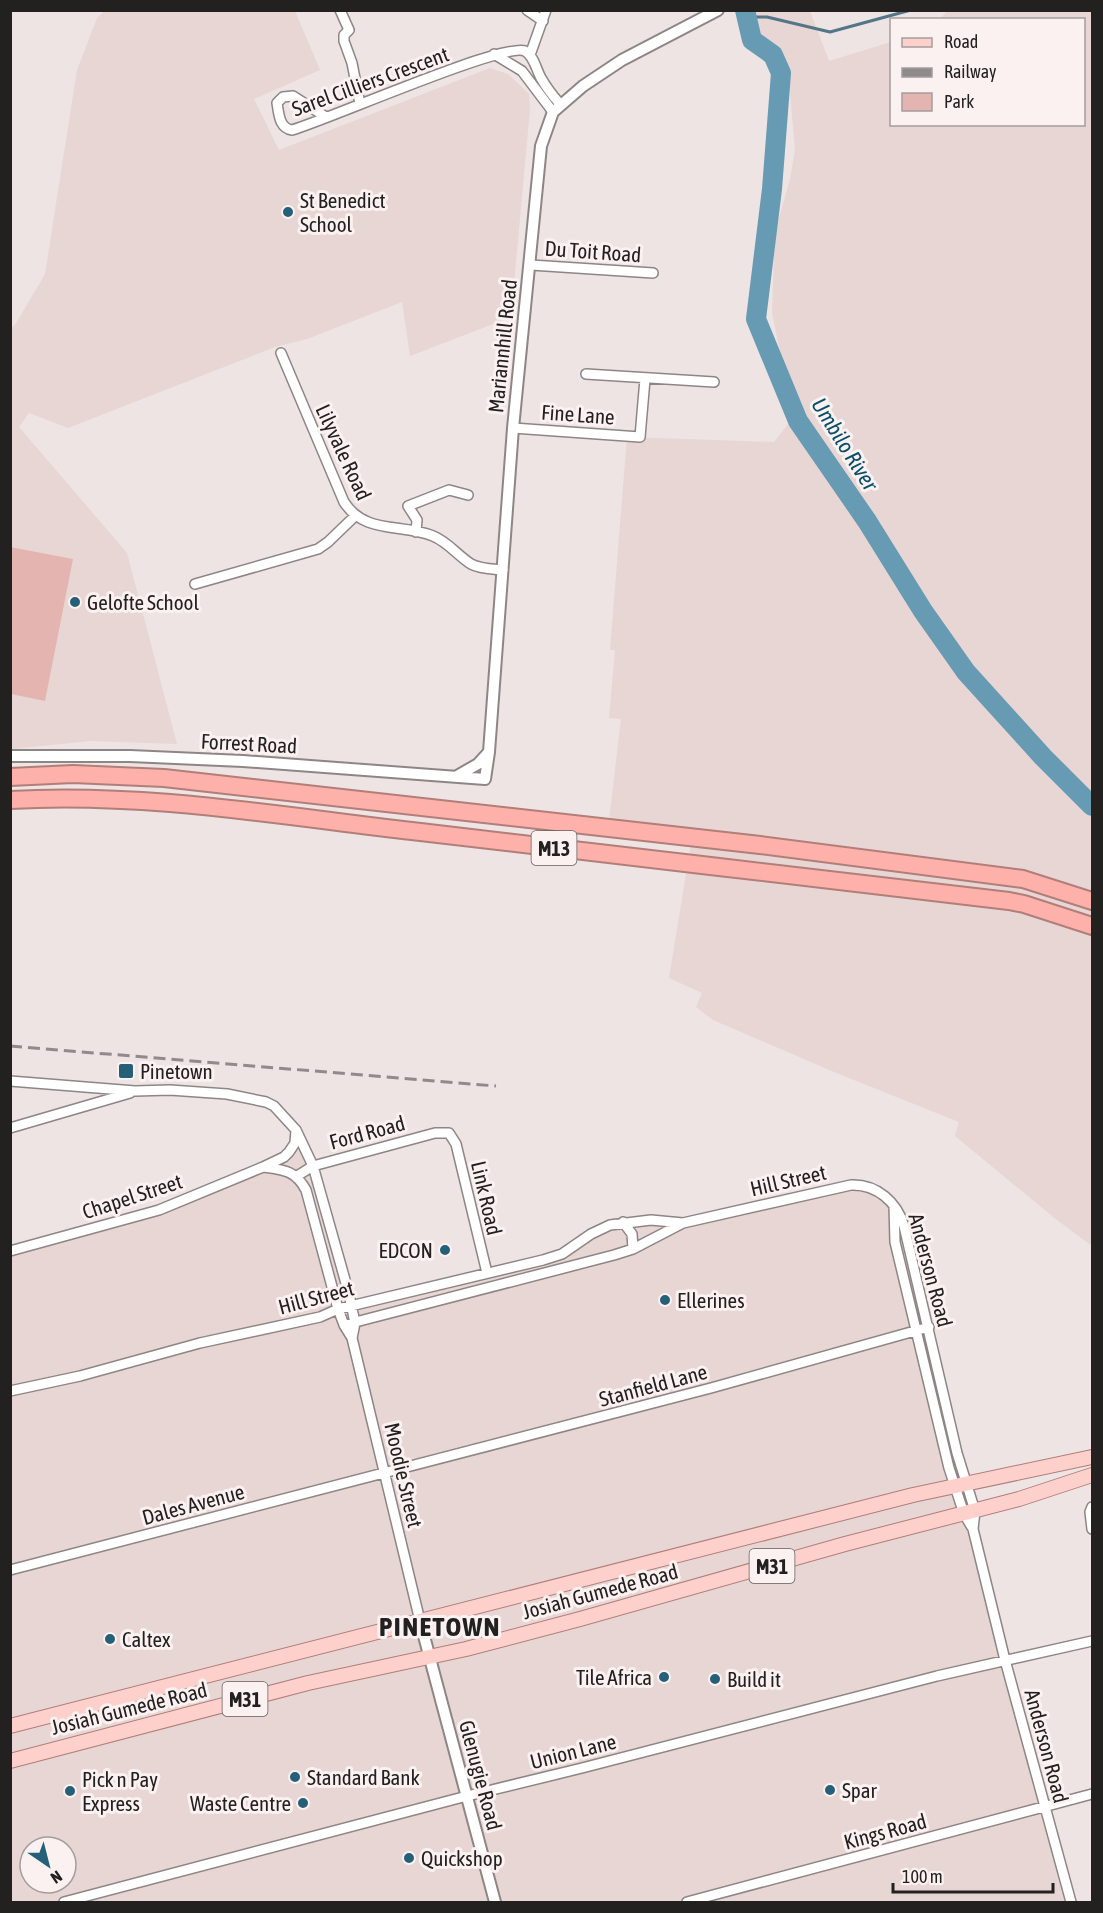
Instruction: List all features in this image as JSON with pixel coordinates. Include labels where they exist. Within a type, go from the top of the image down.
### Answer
[{"type":"highway","name":"M13","points":[[10,775],[73,774],[164,778],[759,845],[1023,879],[1092,901]]},
{"type":"highway","name":"M13","points":[[10,800],[67,798],[154,801],[1009,901],[1092,926]]},
{"type":"main road","name":"Josiah Gumede Road","points":[[10,1726],[961,1484],[1092,1458]]},
{"type":"main road","name":"Josiah Gumede Road","points":[[10,1761],[308,1683],[430,1657],[570,1622],[845,1544],[1019,1499],[1092,1474]]},
{"type":"street","points":[[340,10],[349,30],[344,35],[344,42],[352,63],[360,104]]},
{"type":"street","points":[[527,10],[543,21]]},
{"type":"street","points":[[546,10],[530,55],[556,108]]},
{"type":"street","points":[[556,108],[583,86],[622,60],[718,10]]},
{"type":"street","name":"Sarel Cilliers Crescent","points":[[327,117],[293,96],[283,97],[277,103],[282,125],[288,130],[300,128],[494,54],[516,50],[530,55]]},
{"type":"street","points":[[494,54],[522,71],[556,108]]},
{"type":"street","name":"Mariannhill Road","points":[[485,779],[489,752],[513,428],[531,265],[539,226],[542,146],[556,108]]},
{"type":"street","name":"Du Toit Road","points":[[531,265],[653,273]]},
{"type":"street","name":"Lilyvale Road","points":[[281,353],[344,502],[354,516],[373,524],[436,537],[479,567],[503,570]]},
{"type":"street","points":[[586,374],[714,382]]},
{"type":"street","name":"Fine Lane","points":[[513,428],[640,436],[645,379]]},
{"type":"street","points":[[416,532],[417,520],[408,506],[449,490],[468,495]]},
{"type":"street","points":[[195,584],[318,549],[354,516]]},
{"type":"street","points":[[454,777],[471,770],[489,752]]},
{"type":"street","name":"Forrest Road","points":[[10,756],[130,756],[485,779]]},
{"type":"street","points":[[10,1081],[135,1091]]},
{"type":"street","name":"Moodie Street","points":[[135,1091],[171,1090],[227,1094],[256,1100],[274,1106],[296,1130],[313,1166],[351,1306],[355,1323],[352,1338]]},
{"type":"street","points":[[10,1128],[135,1091]]},
{"type":"street","name":"Chapel Street","points":[[10,1251],[159,1210],[263,1167],[284,1157],[289,1152],[295,1143],[296,1130]]},
{"type":"street","name":"Ford Road","points":[[297,1176],[313,1166],[435,1133],[449,1133]]},
{"type":"street","name":"Link Road","points":[[449,1133],[456,1144],[487,1273]]},
{"type":"street","points":[[263,1167],[279,1169],[297,1176]]},
{"type":"street","name":"Moodie Street","points":[[297,1176],[308,1196],[338,1310],[352,1338],[420,1621]]},
{"type":"street","name":"Hill Street","points":[[344,1325],[633,1249],[683,1223],[851,1185],[869,1186],[886,1197],[894,1206]]},
{"type":"street","name":"Anderson Road","points":[[894,1206],[903,1220],[929,1327],[957,1453],[961,1484]]},
{"type":"street","name":"Anderson Road","points":[[894,1206],[895,1242],[917,1329],[969,1513],[1005,1660],[1071,1902]]},
{"type":"street","name":"Hill Street","points":[[10,1391],[80,1376],[200,1343],[320,1317],[351,1306],[562,1254],[600,1229],[623,1222],[651,1220],[683,1223]]},
{"type":"street","points":[[623,1222],[632,1234],[633,1249]]},
{"type":"street","name":"Stanfield Lane","points":[[385,1473],[850,1351],[929,1327]]},
{"type":"street","name":"Dales Avenue","points":[[10,1570],[385,1473]]},
{"type":"street","points":[[1092,1507],[1090,1512],[1092,1529]]},
{"type":"street","name":"Glenugie Road","points":[[420,1621],[495,1902]]},
{"type":"street","name":"Union Lane","points":[[64,1902],[937,1676],[1092,1641]]},
{"type":"street","name":"Kings Road","points":[[687,1902],[1092,1794]]},
{"type":"shaded area","name":"St Benedict School","points":[[106,10],[295,11],[320,70],[254,99],[279,150],[490,68],[508,74],[529,94],[530,109],[511,317],[410,356],[402,302],[307,339],[275,347],[68,428],[29,413],[19,427],[127,553],[177,744],[91,741],[11,749],[11,328],[45,274],[77,70],[97,18]]},
{"type":"shaded area","points":[[747,11],[810,11],[829,61],[890,42],[890,126],[1085,126],[1085,18],[941,18],[947,11],[1092,11],[1092,1246],[955,1136],[959,1122],[713,1020],[696,1007],[702,993],[669,978],[693,831],[609,820],[621,719],[609,718],[615,650],[610,650],[627,437],[774,442],[803,405],[784,371],[772,313],[775,232],[790,179],[795,150],[788,71],[779,49],[757,31]]},
{"type":"shaded area","points":[[303,1142],[352,1307],[562,1255],[610,1225],[683,1224],[861,1185],[894,1206],[893,1224],[948,1467],[972,1529],[1070,1902],[11,1902],[11,1251],[159,1211],[290,1152]]},
{"type":"green space","points":[[10,547],[73,559],[45,701],[11,694]]},
{"type":"waterway","name":"Umbilo River","points":[[745,10],[752,40],[773,55],[781,73],[772,189],[756,319],[798,421],[867,521],[923,611],[966,672],[1043,757],[1092,806]]},
{"type":"waterway","points":[[746,10],[752,17],[767,17],[830,32],[911,10]]},
{"type":"railway","points":[[10,1046],[496,1086]]},
{"type":"place","name":"St Benedict School","points":[[288,212]]},
{"type":"place","name":"Gelofte School","points":[[75,602]]},
{"type":"place","name":"Pinetown","points":[[126,1071]]},
{"type":"place","name":"EDCON","points":[[445,1250]]},
{"type":"place","name":"Ellerines","points":[[665,1300]]},
{"type":"place","name":"Caltex","points":[[110,1639]]},
{"type":"place","name":"Tile Africa","points":[[664,1677]]},
{"type":"place","name":"Build it","points":[[715,1679]]},
{"type":"place","name":"Standard Bank","points":[[295,1777]]},
{"type":"place","name":"Spar","points":[[830,1790]]},
{"type":"place","name":"Pick n Pay Express","points":[[70,1791]]},
{"type":"place","name":"Waste Centre","points":[[303,1803]]},
{"type":"place","name":"Quickshop","points":[[409,1858]]},
{"type":"district","name":"PINETOWN","points":[[440,1626]]}]
